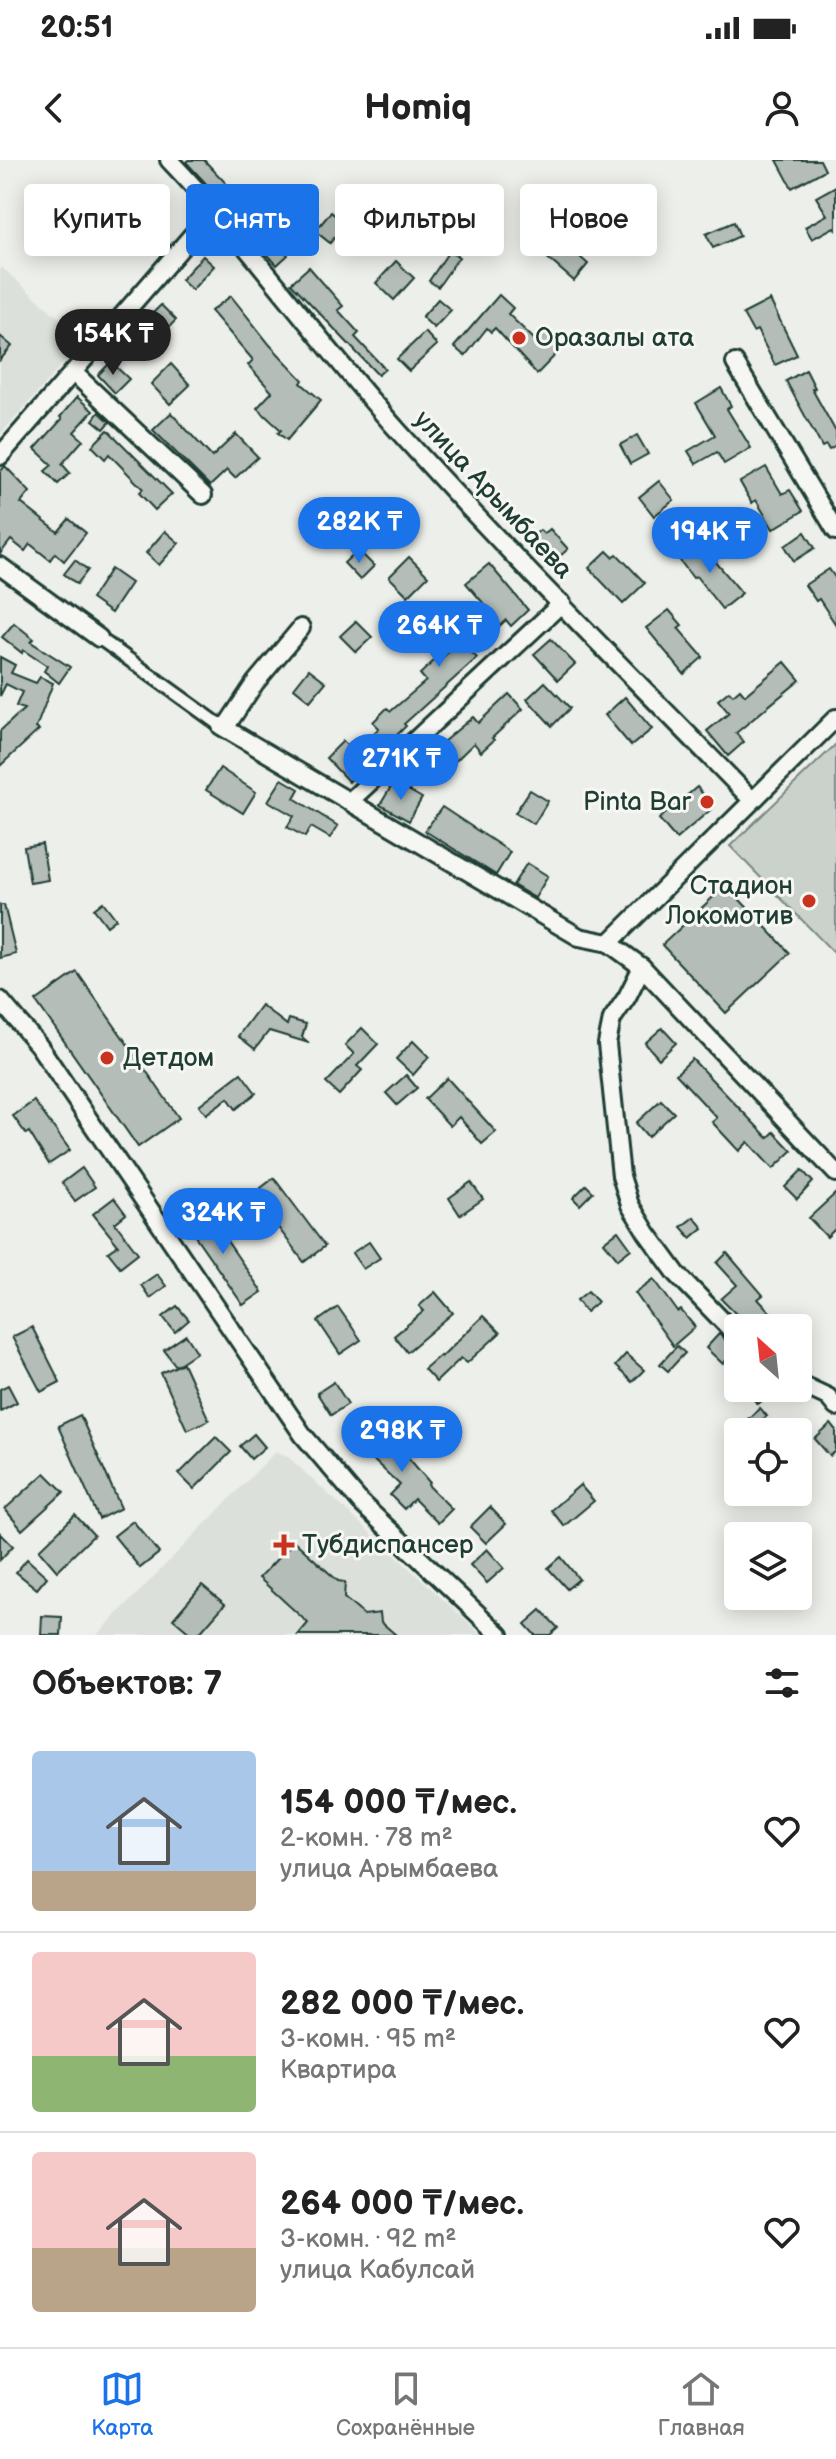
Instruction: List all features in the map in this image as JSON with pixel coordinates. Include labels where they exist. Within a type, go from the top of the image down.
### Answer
[{"type":"street","name":"улица Арымбаева","points":[[169,160],[192,184]]},
{"type":"street","points":[[0,456],[186,243]]},
{"type":"street","name":"улица Арымбаева","points":[[254,256],[398,431],[475,515],[752,800]]},
{"type":"street","points":[[735,363],[836,531]]},
{"type":"street","points":[[74,373],[203,495]]},
{"type":"street","points":[[0,566],[223,727],[579,937],[609,943],[642,967],[836,1173]]},
{"type":"street","points":[[351,800],[562,603]]},
{"type":"street","points":[[223,727],[301,628]]},
{"type":"street","points":[[609,943],[836,718]]},
{"type":"street","points":[[642,967],[612,1019],[607,1044],[621,1176],[630,1205],[647,1233],[677,1274],[724,1323]]},
{"type":"street","points":[[0,1000],[39,1046],[303,1435],[361,1503],[500,1635]]},
{"type":"street","points":[[812,1389],[833,1397]]},
{"type":"shaded area","points":[[0,266],[84,340],[0,435]]},
{"type":"shaded area","name":"Стадион Локомотив","points":[[836,744],[836,955],[730,846]]},
{"type":"shaded area","name":"Тубдиспансер","points":[[276,1451],[287,1456],[482,1635],[97,1635]]},
{"type":"building","points":[[204,160],[227,184],[206,184],[186,162]]},
{"type":"building","points":[[777,160],[820,160],[825,170],[792,188]]},
{"type":"building","points":[[836,186],[836,231],[834,227],[812,239],[805,227],[827,215],[816,197]]},
{"type":"building","points":[[331,212],[335,215],[335,237],[330,243],[319,234],[319,226]]},
{"type":"building","points":[[734,222],[740,236],[713,248],[706,234]]},
{"type":"building","points":[[203,256],[214,266],[192,290],[181,280]]},
{"type":"building","points":[[269,256],[287,256],[277,265]]},
{"type":"building","points":[[446,256],[459,257],[438,287],[429,281]]},
{"type":"building","points":[[545,256],[579,256],[588,264],[574,281]]},
{"type":"building","points":[[396,261],[414,278],[394,300],[376,283]]},
{"type":"building","points":[[309,267],[343,306],[338,310],[359,333],[355,337],[385,369],[378,375],[291,283]]},
{"type":"building","points":[[499,295],[513,308],[508,314],[536,341],[547,330],[564,346],[537,374],[495,328],[491,332],[487,328],[465,356],[454,347]]},
{"type":"building","points":[[231,296],[303,380],[301,383],[321,400],[287,440],[278,433],[281,430],[257,408],[272,392],[248,365],[253,360],[211,311]]},
{"type":"building","points":[[438,299],[451,310],[434,328],[422,317]]},
{"type":"building","points":[[770,300],[797,355],[775,365],[757,330],[753,332],[743,314]]},
{"type":"building","points":[[161,305],[176,320],[158,338],[143,323]]},
{"type":"building","points":[[425,332],[437,345],[409,371],[397,359]]},
{"type":"building","points":[[0,336],[12,346],[0,360]]},
{"type":"building","points":[[111,362],[129,379],[115,393],[98,375]]},
{"type":"building","points":[[171,364],[190,385],[170,404],[151,384]]},
{"type":"building","points":[[806,370],[815,388],[812,389],[836,432],[836,446],[829,450],[826,445],[822,447],[786,381]]},
{"type":"building","points":[[721,388],[731,406],[727,409],[751,448],[724,464],[717,452],[696,464],[688,451],[715,435],[696,403]]},
{"type":"building","points":[[77,397],[93,411],[74,432],[83,440],[62,464],[70,473],[58,484],[45,471],[52,465],[35,449]]},
{"type":"building","points":[[99,412],[110,422],[104,429],[93,420]]},
{"type":"building","points":[[171,413],[212,457],[236,434],[258,457],[235,478],[227,470],[210,486],[153,430]]},
{"type":"building","points":[[108,430],[172,494],[155,510],[139,493],[143,489],[109,454],[105,459],[92,446]]},
{"type":"building","points":[[637,435],[648,454],[630,464],[620,445]]},
{"type":"building","points":[[5,466],[30,492],[21,503],[58,532],[69,519],[86,533],[64,561],[55,553],[50,560],[30,544],[25,551],[11,540],[0,554],[0,472]]},
{"type":"building","points":[[766,467],[782,494],[790,490],[803,511],[773,529],[756,500],[752,503],[740,482]]},
{"type":"building","points":[[659,481],[674,500],[654,516],[639,497]]},
{"type":"building","points":[[550,529],[568,549],[550,565],[528,540],[540,530],[544,534]]},
{"type":"building","points":[[165,531],[179,543],[159,565],[146,553]]},
{"type":"building","points":[[805,532],[815,548],[794,561],[785,546]]},
{"type":"building","points":[[699,542],[742,593],[722,609],[678,558]]},
{"type":"building","points":[[358,550],[374,566],[360,580],[344,563]]},
{"type":"building","points":[[607,551],[613,557],[617,554],[645,583],[623,604],[589,568]]},
{"type":"building","points":[[409,557],[428,576],[408,596],[389,577]]},
{"type":"building","points":[[75,560],[88,570],[77,584],[64,574]]},
{"type":"building","points":[[489,564],[528,610],[511,626],[506,620],[471,652],[477,658],[404,724],[406,726],[392,740],[390,737],[349,782],[326,758],[343,741],[354,753],[379,728],[373,722],[387,708],[391,711],[426,681],[420,674],[437,658],[440,660],[472,629],[465,622],[484,604],[466,583]]},
{"type":"building","points":[[111,569],[131,583],[111,613],[91,599]]},
{"type":"building","points":[[829,569],[836,579],[836,625],[819,599],[816,601],[805,585]]},
{"type":"building","points":[[669,610],[682,625],[678,628],[703,657],[684,674],[646,628]]},
{"type":"building","points":[[356,621],[372,637],[356,652],[340,636]]},
{"type":"building","points":[[14,623],[34,639],[31,642],[70,667],[59,683],[44,671],[47,666],[23,650],[22,653],[2,637]]},
{"type":"building","points":[[551,639],[575,664],[558,680],[534,654]]},
{"type":"building","points":[[0,657],[15,665],[11,673],[36,683],[40,677],[53,683],[36,728],[39,730],[0,766],[0,731],[24,709],[16,706],[22,692],[6,684],[0,696]]},
{"type":"building","points":[[785,662],[800,680],[736,733],[744,742],[728,756],[707,731],[729,713],[718,700],[729,691],[733,695],[740,689],[745,695]]},
{"type":"building","points":[[309,669],[326,682],[310,701],[294,688]]},
{"type":"building","points":[[545,682],[570,708],[552,726],[527,699]]},
{"type":"building","points":[[509,694],[523,709],[481,752],[474,743],[438,778],[416,754],[425,746],[431,752],[473,717],[478,723]]},
{"type":"building","points":[[625,697],[652,729],[631,746],[605,715]]},
{"type":"building","points":[[220,768],[256,792],[243,813],[206,790]]},
{"type":"building","points":[[282,779],[299,789],[294,798],[338,826],[330,838],[311,827],[305,837],[287,827],[294,816],[268,801]]},
{"type":"building","points":[[394,782],[422,798],[409,821],[380,805]]},
{"type":"building","points":[[697,787],[714,807],[676,839],[659,819]]},
{"type":"building","points":[[530,790],[548,801],[534,824],[515,813]]},
{"type":"building","points":[[442,807],[510,852],[496,875],[425,831]]},
{"type":"building","points":[[42,844],[48,880],[30,883],[24,847]]},
{"type":"building","points":[[527,863],[548,876],[535,898],[513,885]]},
{"type":"building","points":[[726,885],[790,953],[726,1013],[662,945]]},
{"type":"building","points":[[103,902],[116,919],[107,926],[94,909]]},
{"type":"building","points":[[0,905],[4,905],[16,954],[0,958]]},
{"type":"building","name":"Детдом","points":[[77,972],[179,1118],[138,1147],[36,1001]]},
{"type":"building","points":[[261,1005],[287,1025],[289,1019],[306,1024],[302,1037],[309,1043],[269,1031],[255,1049],[238,1036]]},
{"type":"building","points":[[362,1028],[378,1044],[357,1066],[362,1070],[339,1095],[326,1083],[354,1054],[345,1045]]},
{"type":"building","points":[[662,1028],[676,1043],[659,1059],[645,1043]]},
{"type":"building","points":[[413,1041],[429,1057],[413,1075],[396,1059]]},
{"type":"building","points":[[692,1059],[768,1138],[774,1132],[792,1151],[773,1169],[748,1142],[739,1151],[712,1122],[717,1118],[676,1074]]},
{"type":"building","points":[[241,1073],[256,1093],[236,1109],[228,1098],[206,1114],[199,1105]]},
{"type":"building","points":[[406,1075],[417,1088],[397,1105],[386,1093]]},
{"type":"building","points":[[447,1078],[496,1132],[482,1144],[459,1117],[450,1126],[425,1099]]},
{"type":"building","points":[[661,1100],[674,1113],[648,1137],[636,1123]]},
{"type":"building","points":[[34,1101],[70,1150],[49,1164],[29,1132],[26,1134],[13,1116]]},
{"type":"building","points":[[82,1168],[95,1187],[75,1201],[62,1183]]},
{"type":"building","points":[[802,1170],[813,1182],[797,1199],[785,1187]]},
{"type":"building","points":[[274,1178],[325,1246],[304,1262],[253,1194]]},
{"type":"building","points":[[471,1182],[483,1199],[460,1215],[449,1198]]},
{"type":"building","points":[[586,1185],[593,1192],[580,1205],[573,1198]]},
{"type":"building","points":[[836,1193],[836,1228],[827,1237],[809,1218]]},
{"type":"building","points":[[114,1198],[126,1214],[115,1223],[138,1253],[120,1267],[108,1252],[118,1245],[93,1214]]},
{"type":"building","points":[[203,1206],[262,1292],[243,1305],[184,1220]]},
{"type":"building","points":[[694,1217],[703,1228],[691,1238],[681,1227]]},
{"type":"building","points":[[618,1231],[631,1249],[618,1259],[604,1242]]},
{"type":"building","points":[[369,1242],[380,1258],[363,1269],[352,1253]]},
{"type":"building","points":[[727,1253],[763,1295],[758,1299],[772,1314],[736,1314],[721,1299],[737,1285],[717,1263]]},
{"type":"building","points":[[157,1274],[166,1286],[150,1298],[141,1285]]},
{"type":"building","points":[[654,1279],[678,1312],[681,1310],[695,1327],[673,1346],[635,1293]]},
{"type":"building","points":[[588,1291],[598,1302],[586,1312],[577,1300]]},
{"type":"building","points":[[435,1292],[453,1313],[407,1352],[394,1336],[424,1311],[419,1306]]},
{"type":"building","points":[[177,1306],[189,1320],[175,1332],[163,1317]]},
{"type":"building","points":[[338,1307],[361,1340],[340,1354],[318,1321]]},
{"type":"building","points":[[483,1316],[500,1333],[467,1363],[461,1358],[436,1382],[424,1369],[441,1357]]},
{"type":"building","points":[[32,1327],[60,1382],[41,1392],[12,1337]]},
{"type":"building","points":[[719,1334],[724,1339],[724,1363],[723,1364],[706,1348]]},
{"type":"building","points":[[186,1335],[197,1352],[176,1366],[164,1350]]},
{"type":"building","points":[[677,1346],[685,1353],[668,1371],[660,1364]]},
{"type":"building","points":[[626,1354],[644,1370],[632,1382],[615,1366]]},
{"type":"building","points":[[183,1363],[209,1420],[187,1430],[161,1373]]},
{"type":"building","points":[[334,1382],[348,1404],[331,1415],[317,1393]]},
{"type":"building","points":[[8,1385],[17,1402],[0,1411],[0,1389]]},
{"type":"building","points":[[760,1408],[767,1416],[764,1418],[749,1418]]},
{"type":"building","points":[[80,1415],[121,1508],[99,1519],[58,1426]]},
{"type":"building","points":[[366,1423],[390,1447],[395,1442],[430,1483],[428,1485],[452,1509],[438,1523],[414,1499],[404,1509],[390,1495],[400,1485],[351,1439]]},
{"type":"building","points":[[831,1424],[836,1430],[836,1451],[830,1456],[815,1439]]},
{"type":"building","points":[[254,1434],[265,1447],[251,1459],[240,1446]]},
{"type":"building","points":[[216,1437],[231,1452],[194,1489],[179,1474]]},
{"type":"building","points":[[45,1473],[64,1492],[22,1530],[5,1509]]},
{"type":"building","points":[[580,1485],[594,1501],[564,1526],[551,1510]]},
{"type":"building","points":[[490,1507],[506,1524],[486,1543],[470,1527]]},
{"type":"building","points":[[75,1515],[94,1535],[57,1571],[39,1550]]},
{"type":"building","points":[[133,1521],[159,1553],[140,1568],[114,1536]]},
{"type":"building","points":[[0,1533],[13,1546],[0,1560]]},
{"type":"building","points":[[294,1541],[338,1581],[345,1582],[344,1598],[364,1615],[380,1613],[381,1622],[396,1635],[298,1635],[308,1623],[259,1578]]},
{"type":"building","points":[[487,1549],[504,1568],[487,1583],[470,1565]]},
{"type":"building","points":[[561,1557],[579,1579],[567,1589],[548,1568]]},
{"type":"building","points":[[27,1559],[47,1577],[37,1589],[16,1572]]},
{"type":"building","points":[[202,1585],[225,1604],[198,1635],[192,1635],[173,1619]]},
{"type":"building","points":[[541,1610],[558,1628],[550,1635],[535,1635],[525,1624]]},
{"type":"building","points":[[42,1616],[62,1617],[61,1635],[41,1635]]},
{"type":"place","name":"Оразалы ата","points":[[519,338]]},
{"type":"place","name":"Pinta Bar","points":[[707,802]]},
{"type":"place","name":"Стадион Локомотив","points":[[809,901]]},
{"type":"place","name":"Детдом","points":[[107,1058]]},
{"type":"place","name":"Тубдиспансер","points":[[284,1545]]}]
